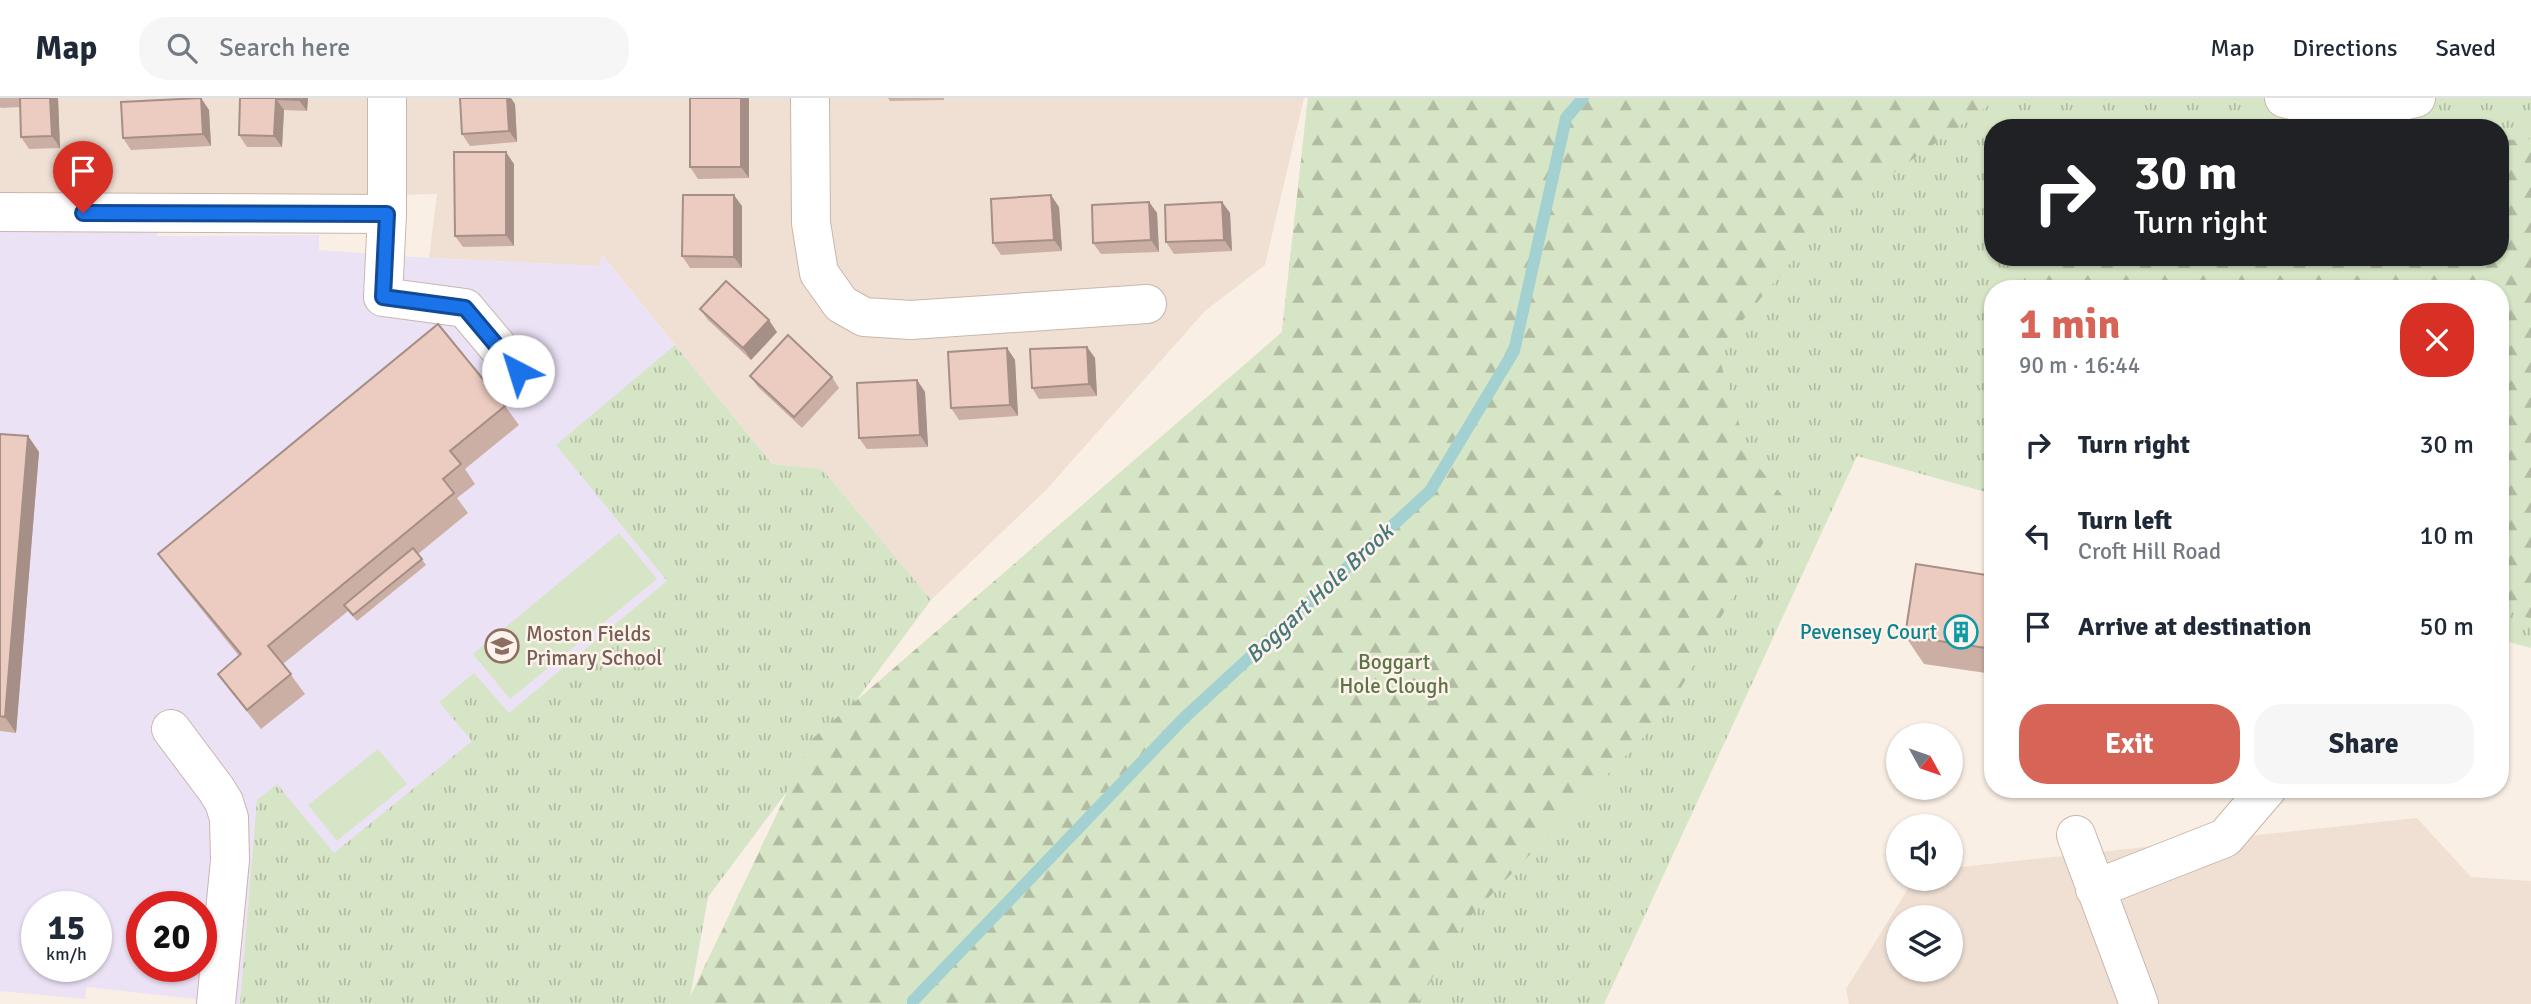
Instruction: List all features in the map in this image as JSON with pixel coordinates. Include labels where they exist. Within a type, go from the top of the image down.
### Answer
[{"type":"street","points":[[387,98],[387,214],[383,297],[465,308],[518,371]]},
{"type":"street","points":[[810,98],[811,223],[819,273],[841,304],[864,317],[911,320],[1147,304]]},
{"type":"street","points":[[2284,98],[2345,114],[2416,98]]},
{"type":"street","points":[[0,212],[387,214]]},
{"type":"street","points":[[171,729],[216,789],[229,818],[230,860],[216,1004]]},
{"type":"street","points":[[2095,889],[2225,838],[2259,798]]},
{"type":"street","points":[[2076,835],[2139,1004]]},
{"type":"shaded area","points":[[0,98],[1304,98],[1265,265],[1205,311],[1047,489],[931,600],[822,469],[772,464],[602,255],[600,266],[429,258],[437,194],[0,206]]},
{"type":"shaded area","name":"Moston Fields Primary School","points":[[157,227],[157,236],[319,235],[319,250],[600,266],[601,254],[772,464],[822,469],[931,600],[708,897],[689,1004],[240,1004],[87,987],[85,999],[0,991],[0,228]]},
{"type":"shaded area","points":[[2417,818],[2471,877],[2531,881],[2531,1004],[1849,1004],[1846,989],[1886,924],[1886,982],[1963,982],[1963,905],[1898,905],[1907,891],[1963,891],[1963,867]]},
{"type":"green space","name":"Boggart Hole Clough","points":[[1308,98],[2531,98],[2531,648],[2509,642],[2509,280],[1984,280],[1984,491],[1857,456],[1604,1004],[240,1004],[257,800],[277,784],[334,853],[472,741],[439,702],[474,673],[509,713],[667,581],[556,445],[675,345],[772,464],[822,469],[931,600],[855,702],[1061,533],[1282,332]],"holes":[[[788,791],[690,997],[708,897]]]},
{"type":"green space","name":"Boggart Hole Clough","points":[[1308,98],[1999,98],[1824,222],[1717,351],[1749,456],[1787,501],[1666,714],[1462,925],[1418,1004],[688,1004],[812,739],[1282,332]]},
{"type":"green space","points":[[2531,139],[2531,619],[2509,611],[2509,280],[2036,280],[2038,266],[2509,266],[2509,140]]},
{"type":"green space","points":[[619,533],[657,579],[510,699],[473,654]]},
{"type":"green space","points":[[378,749],[407,784],[337,841],[308,805]]},
{"type":"building","points":[[20,98],[50,98],[52,136],[21,137]]},
{"type":"building","points":[[201,98],[203,134],[123,138],[121,102]]},
{"type":"building","points":[[240,98],[299,98],[299,100],[276,99],[274,136],[239,135]]},
{"type":"building","points":[[460,98],[507,98],[509,131],[462,134]]},
{"type":"building","points":[[690,98],[741,98],[741,167],[690,167]]},
{"type":"building","points":[[454,152],[506,152],[506,235],[455,236]]},
{"type":"building","points":[[683,195],[734,195],[734,257],[682,256]]},
{"type":"building","points":[[1051,195],[1054,240],[993,243],[991,199]]},
{"type":"building","points":[[1149,202],[1151,240],[1093,243],[1092,205]]},
{"type":"building","points":[[1222,202],[1224,240],[1166,242],[1165,205]]},
{"type":"building","points":[[726,281],[769,320],[743,348],[700,309]]},
{"type":"building","points":[[438,324],[505,406],[450,451],[461,464],[443,479],[454,493],[268,646],[291,674],[247,710],[218,674],[241,654],[158,554]]},
{"type":"building","points":[[788,335],[832,377],[794,417],[750,376]]},
{"type":"building","points":[[1087,347],[1089,384],[1032,388],[1030,349]]},
{"type":"building","points":[[1007,348],[1010,405],[951,408],[948,352]]},
{"type":"building","points":[[917,380],[920,435],[859,438],[857,383]]},
{"type":"building","points":[[0,434],[28,436],[5,717],[0,716]]},
{"type":"building","points":[[413,548],[422,559],[353,615],[344,605]]},
{"type":"building","points":[[1916,564],[1984,575],[1984,648],[1905,636]]},
{"type":"waterway","name":"Boggart Hole Brook","points":[[913,1004],[1184,718],[1430,491],[1514,351],[1566,118],[1583,98]]},
{"type":"place","name":"Pevensey Court","points":[[1961,632]]},
{"type":"place","name":"Moston Fields Primary School","points":[[502,646]]},
{"type":"route","points":[[83,213],[387,214],[383,297],[465,308],[518,371]]}]
